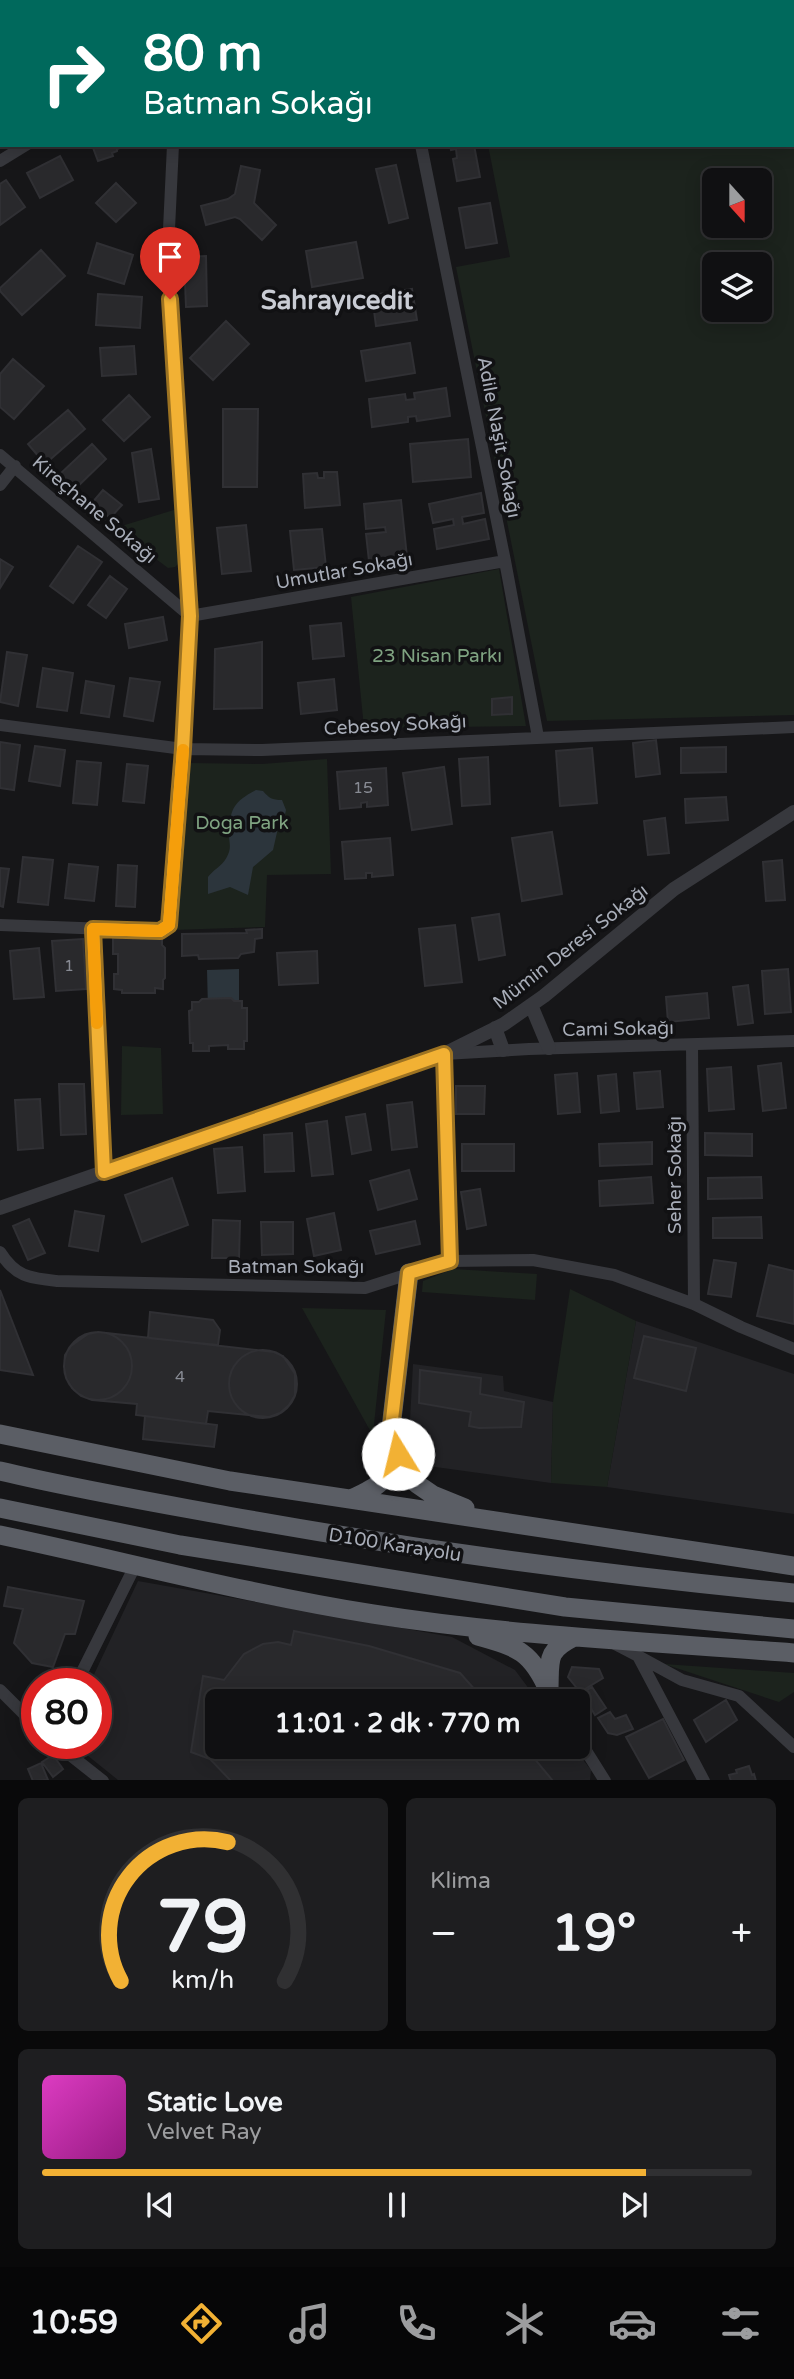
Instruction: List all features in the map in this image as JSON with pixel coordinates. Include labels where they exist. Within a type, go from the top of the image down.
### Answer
[{"type":"highway","points":[[351,1499],[375,1488],[383,1482],[386,1473],[389,1414],[404,1274]]},
{"type":"highway","points":[[389,1414],[398,1454],[417,1484],[433,1495],[495,1520]]},
{"type":"highway","points":[[0,1434],[230,1481],[794,1566]]},
{"type":"highway","name":"D100 Karayolu","points":[[0,1471],[122,1497],[399,1546],[679,1582],[794,1593]]},
{"type":"highway","name":"D100 Karayolu","points":[[0,1508],[180,1545],[565,1607],[794,1629]]},
{"type":"highway","points":[[0,1535],[135,1566],[374,1614],[574,1637],[794,1653]]},
{"type":"highway","points":[[422,1620],[509,1645],[531,1659],[548,1689]]},
{"type":"highway","points":[[509,1645],[514,1638],[543,1634]]},
{"type":"highway","points":[[551,1689],[550,1658],[557,1645],[574,1637]]},
{"type":"street","points":[[0,161],[23,147]]},
{"type":"street","points":[[0,925],[160,931],[169,925],[190,616],[181,446],[171,336],[169,250],[173,147]]},
{"type":"street","name":"Adile Naşit Sokağı","points":[[421,147],[538,737]]},
{"type":"street","name":"Kireçhane Sokağı","points":[[0,455],[190,616]]},
{"type":"street","points":[[0,485],[15,466]]},
{"type":"street","name":"Umutlar Sokağı","points":[[190,616],[505,561]]},
{"type":"street","name":"Cebesoy Sokağı","points":[[0,724],[183,749],[262,750],[794,727]]},
{"type":"street","name":"Mümin Deresi Sokağı","points":[[0,1208],[444,1054],[495,1028],[531,1005],[674,889],[794,812]]},
{"type":"street","points":[[93,929],[104,1172]]},
{"type":"street","points":[[531,1005],[549,1048]]},
{"type":"street","points":[[495,1028],[503,1050]]},
{"type":"street","name":"Cami Sokağı","points":[[444,1054],[794,1041]]},
{"type":"street","name":"Seher Sokağı","points":[[692,1045],[694,1304]]},
{"type":"street","points":[[444,1054],[450,1261]]},
{"type":"street","name":"Batman Sokağı","points":[[0,1252],[10,1268],[29,1278],[57,1281],[365,1288],[450,1261],[533,1260],[614,1275],[694,1304],[794,1349]]},
{"type":"street","points":[[84,1668],[135,1566]]},
{"type":"street","points":[[606,1639],[682,1680],[739,1696],[794,1746]]},
{"type":"street","points":[[638,1656],[704,1780]]},
{"type":"street","points":[[0,1690],[21,1711]]},
{"type":"street","points":[[590,1757],[605,1780]]},
{"type":"street","points":[[76,1759],[103,1780]]},
{"type":"shaded area","points":[[256,790],[263,791],[273,799],[282,800],[286,810],[273,850],[253,867],[248,895],[230,887],[208,894],[208,877],[229,852],[234,807],[242,798]]},
{"type":"shaded area","points":[[239,969],[239,1009],[208,1009],[207,970]]},
{"type":"shaded area","points":[[636,1321],[794,1374],[794,1514],[607,1487]]},
{"type":"shaded area","points":[[413,1364],[503,1376],[504,1391],[553,1402],[551,1483],[421,1465],[409,1439]]},
{"type":"shaded area","points":[[138,1581],[452,1637],[515,1670],[529,1689],[205,1689],[205,1759],[582,1759],[591,1770],[590,1780],[118,1780],[92,1759],[112,1759],[112,1668],[97,1668]]},
{"type":"green space","points":[[488,147],[794,147],[794,715],[547,721],[456,267],[510,257]]},
{"type":"green space","points":[[177,509],[180,562],[175,567],[168,568],[115,528]]},
{"type":"green space","name":"23 Nisan Parkı","points":[[499,569],[526,726],[364,728],[351,597]]},
{"type":"green space","name":"Doga Park","points":[[327,759],[331,874],[267,875],[265,927],[172,930],[189,763],[262,764]]},
{"type":"green space","points":[[122,1046],[161,1048],[163,1114],[121,1115]]},
{"type":"green space","points":[[453,1269],[537,1274],[535,1300],[422,1292],[423,1281]]},
{"type":"green space","points":[[570,1289],[636,1321],[607,1487],[551,1483],[553,1402]]},
{"type":"green space","points":[[302,1308],[386,1310],[373,1434],[372,1434]]},
{"type":"green space","points":[[664,1664],[794,1673],[794,1692],[779,1702]]},
{"type":"building","points":[[93,147],[122,147],[112,153],[113,156],[98,161]]},
{"type":"building","points":[[450,147],[474,147],[480,177],[457,181],[453,159],[457,158],[456,149],[451,150]]},
{"type":"building","points":[[60,156],[73,180],[40,198],[27,173]]},
{"type":"building","points":[[396,165],[408,218],[389,223],[376,169]]},
{"type":"building","points":[[241,166],[260,170],[254,203],[276,225],[262,240],[235,217],[206,225],[201,206],[228,199],[235,194]]},
{"type":"building","points":[[6,180],[25,207],[0,225],[0,184]]},
{"type":"building","points":[[116,183],[136,203],[116,222],[96,203]]},
{"type":"building","points":[[490,203],[497,243],[466,248],[459,208]]},
{"type":"building","points":[[356,242],[363,278],[312,287],[306,251]]},
{"type":"building","points":[[97,243],[133,255],[124,284],[88,273]]},
{"type":"building","points":[[41,250],[65,276],[22,315],[0,288]]},
{"type":"building","points":[[206,256],[207,306],[186,307],[184,257]]},
{"type":"building","points":[[412,289],[417,320],[376,326],[372,295]]},
{"type":"building","points":[[98,294],[142,297],[140,328],[96,325]]},
{"type":"building","points":[[226,321],[249,344],[213,380],[190,358]]},
{"type":"building","points":[[410,343],[415,373],[366,381],[361,351]]},
{"type":"building","points":[[134,346],[136,374],[102,376],[100,348]]},
{"type":"building","points":[[13,359],[44,386],[14,419],[0,407],[0,374]]},
{"type":"building","points":[[446,388],[450,416],[417,421],[416,416],[408,417],[408,422],[372,427],[369,399],[405,394],[406,400],[415,399],[414,393]]},
{"type":"building","points":[[129,395],[150,417],[124,441],[103,420]]},
{"type":"building","points":[[223,409],[258,409],[257,487],[223,487]]},
{"type":"building","points":[[68,410],[85,429],[45,464],[28,444]]},
{"type":"building","points":[[468,439],[471,477],[413,482],[410,444]]},
{"type":"building","points":[[92,444],[106,459],[75,489],[60,474]]},
{"type":"building","points":[[151,449],[159,499],[139,502],[132,453]]},
{"type":"building","points":[[324,472],[337,472],[340,505],[305,508],[303,474],[317,473],[318,478],[324,478]]},
{"type":"building","points":[[103,490],[122,505],[110,518],[92,503]]},
{"type":"building","points":[[481,493],[484,513],[462,517],[463,524],[485,519],[489,539],[437,549],[434,529],[454,525],[453,519],[433,523],[429,504]]},
{"type":"building","points":[[401,500],[407,557],[369,561],[366,534],[386,532],[385,527],[366,529],[364,504]]},
{"type":"building","points":[[246,525],[251,571],[222,574],[217,528]]},
{"type":"building","points":[[322,529],[326,567],[294,570],[290,531]]},
{"type":"building","points":[[78,546],[102,562],[73,603],[50,586]]},
{"type":"building","points":[[0,559],[13,567],[0,588]]},
{"type":"building","points":[[110,576],[127,589],[106,618],[88,605]]},
{"type":"building","points":[[163,617],[167,640],[129,648],[125,624]]},
{"type":"building","points":[[341,623],[344,656],[313,659],[310,626]]},
{"type":"building","points":[[262,642],[262,708],[214,709],[215,649]]},
{"type":"building","points":[[7,652],[27,655],[18,706],[0,702]]},
{"type":"building","points":[[43,668],[73,673],[67,711],[37,707]]},
{"type":"building","points":[[130,678],[160,682],[153,721],[124,716]]},
{"type":"building","points":[[334,679],[337,710],[301,714],[298,683]]},
{"type":"building","points":[[86,681],[114,686],[109,717],[81,713]]},
{"type":"building","points":[[512,697],[512,714],[492,715],[492,699]]},
{"type":"building","points":[[656,740],[660,774],[636,777],[633,743]]},
{"type":"building","points":[[0,742],[20,745],[14,790],[0,788]]},
{"type":"building","points":[[35,746],[65,750],[60,786],[29,781]]},
{"type":"building","points":[[726,747],[726,772],[681,773],[681,748]]},
{"type":"building","points":[[592,748],[597,803],[560,806],[556,751]]},
{"type":"building","points":[[488,757],[490,804],[462,806],[459,759]]},
{"type":"building","points":[[77,761],[101,763],[97,805],[73,803]]},
{"type":"building","points":[[127,764],[148,766],[144,803],[123,801]]},
{"type":"building","points":[[444,767],[452,824],[412,830],[403,773]]},
{"type":"building","points":[[386,768],[388,805],[367,807],[367,802],[361,803],[361,807],[340,809],[337,772]]},
{"type":"building","points":[[726,797],[728,820],[686,823],[685,799]]},
{"type":"building","points":[[665,818],[669,853],[648,855],[644,821]]},
{"type":"building","points":[[552,832],[562,894],[522,901],[512,838]]},
{"type":"building","points":[[390,838],[393,875],[372,877],[372,873],[366,873],[366,878],[345,879],[342,842]]},
{"type":"building","points":[[23,857],[53,860],[48,905],[18,902]]},
{"type":"building","points":[[782,860],[785,900],[766,901],[763,862]]},
{"type":"building","points":[[69,864],[98,867],[94,901],[65,898]]},
{"type":"building","points":[[118,865],[137,866],[135,907],[116,906]]},
{"type":"building","points":[[0,868],[9,869],[3,907],[0,906]]},
{"type":"building","points":[[499,914],[505,955],[479,960],[472,918]]},
{"type":"building","points":[[455,925],[462,982],[425,986],[419,929]]},
{"type":"building","points":[[262,929],[262,938],[255,939],[254,952],[241,954],[238,958],[199,959],[198,955],[182,956],[182,934],[247,933],[246,930]]},
{"type":"building","points":[[121,935],[162,938],[165,948],[163,989],[155,988],[155,993],[122,993],[122,990],[114,989],[114,974],[118,974],[118,954],[113,954],[113,938],[121,938]]},
{"type":"building","points":[[83,939],[86,989],[56,991],[52,941]]},
{"type":"building","points":[[39,948],[44,997],[14,999],[10,951]]},
{"type":"building","points":[[317,951],[318,983],[279,985],[277,953]]},
{"type":"building","points":[[788,969],[791,1012],[765,1014],[762,971]]},
{"type":"building","points":[[748,985],[753,1023],[738,1025],[733,987]]},
{"type":"building","points":[[707,993],[709,1018],[668,1022],[666,997]]},
{"type":"building","points":[[231,998],[234,1001],[242,1001],[242,1008],[247,1008],[247,1041],[244,1041],[244,1049],[228,1049],[228,1045],[209,1046],[209,1051],[193,1051],[193,1043],[190,1043],[189,1011],[192,1010],[192,1002]]},
{"type":"building","points":[[781,1063],[786,1108],[763,1111],[758,1066]]},
{"type":"building","points":[[731,1067],[734,1109],[709,1111],[707,1069]]},
{"type":"building","points":[[660,1071],[663,1107],[637,1109],[634,1073]]},
{"type":"building","points":[[577,1073],[580,1112],[558,1114],[555,1075]]},
{"type":"building","points":[[616,1074],[619,1111],[601,1113],[598,1076]]},
{"type":"building","points":[[59,1084],[84,1084],[86,1134],[61,1135]]},
{"type":"building","points":[[456,1086],[485,1086],[484,1114],[456,1114]]},
{"type":"building","points":[[40,1099],[43,1148],[18,1150],[15,1100]]},
{"type":"building","points":[[412,1102],[417,1147],[392,1150],[387,1105]]},
{"type":"building","points":[[365,1114],[371,1150],[352,1154],[346,1117]]},
{"type":"building","points":[[327,1121],[333,1174],[312,1176],[306,1124]]},
{"type":"building","points":[[292,1133],[294,1171],[265,1172],[264,1135]]},
{"type":"building","points":[[705,1133],[752,1134],[752,1156],[705,1155]]},
{"type":"building","points":[[652,1142],[652,1164],[600,1166],[599,1144]]},
{"type":"building","points":[[462,1144],[514,1144],[514,1171],[462,1171]]},
{"type":"building","points":[[242,1147],[245,1191],[218,1193],[214,1149]]},
{"type":"building","points":[[409,1170],[417,1199],[378,1210],[370,1181]]},
{"type":"building","points":[[651,1177],[653,1203],[600,1206],[599,1181]]},
{"type":"building","points":[[761,1177],[762,1198],[708,1199],[708,1178]]},
{"type":"building","points":[[172,1178],[188,1225],[142,1242],[125,1195]]},
{"type":"building","points":[[480,1189],[486,1225],[467,1229],[461,1192]]},
{"type":"building","points":[[75,1211],[104,1216],[98,1251],[69,1246]]},
{"type":"building","points":[[334,1213],[341,1250],[314,1256],[307,1219]]},
{"type":"building","points":[[761,1217],[762,1238],[713,1238],[713,1218]]},
{"type":"building","points":[[29,1219],[45,1253],[28,1260],[13,1226]]},
{"type":"building","points":[[213,1220],[240,1221],[239,1258],[212,1258]]},
{"type":"building","points":[[415,1221],[420,1244],[376,1254],[370,1231]]},
{"type":"building","points":[[261,1222],[293,1222],[293,1254],[262,1255]]},
{"type":"building","points":[[714,1260],[736,1263],[731,1297],[708,1294]]},
{"type":"building","points":[[769,1265],[794,1271],[794,1324],[757,1316]]},
{"type":"building","points":[[0,1290],[33,1375],[0,1370]]},
{"type":"building","points":[[150,1312],[213,1320],[220,1330],[218,1345],[148,1338]]},
{"type":"building","points":[[98,1332],[274,1352],[283,1356],[295,1374],[295,1395],[280,1413],[269,1417],[208,1411],[206,1424],[136,1415],[137,1404],[92,1400],[81,1396],[66,1378],[65,1355],[71,1346],[88,1334]]},
{"type":"building","points":[[98,1332],[111,1335],[122,1342],[129,1353],[132,1366],[129,1379],[122,1390],[111,1397],[98,1400],[85,1397],[74,1390],[67,1379],[64,1366],[67,1353],[74,1342],[85,1335]]},
{"type":"building","points":[[644,1336],[696,1348],[686,1391],[634,1378]]},
{"type":"building","points":[[263,1350],[276,1353],[287,1360],[294,1371],[297,1384],[294,1397],[287,1408],[276,1415],[263,1418],[250,1415],[239,1408],[232,1397],[229,1384],[232,1371],[239,1360],[250,1353]]},
{"type":"building","points":[[420,1370],[481,1378],[480,1394],[524,1402],[521,1427],[469,1426],[471,1412],[419,1403]]},
{"type":"building","points":[[145,1416],[217,1425],[214,1447],[143,1439]]},
{"type":"building","points":[[8,1587],[84,1601],[75,1634],[65,1634],[53,1667],[32,1663],[14,1643],[23,1609],[4,1606]]},
{"type":"building","points":[[294,1631],[369,1646],[460,1673],[474,1689],[205,1689],[205,1757],[191,1752],[203,1676],[224,1680],[244,1654],[263,1644],[278,1642],[291,1645]]},
{"type":"building","points":[[572,1667],[599,1669],[603,1678],[585,1689],[578,1689],[568,1677]]},
{"type":"building","points":[[592,1687],[606,1708],[595,1715],[590,1707],[589,1689]]},
{"type":"building","points":[[726,1700],[737,1720],[706,1742],[694,1720]]},
{"type":"building","points":[[610,1712],[615,1719],[626,1715],[633,1729],[617,1735],[608,1733],[598,1718]]},
{"type":"building","points":[[663,1719],[684,1760],[649,1778],[626,1737]]},
{"type":"building","points":[[56,1759],[63,1769],[53,1777],[42,1762]]},
{"type":"building","points":[[210,1759],[535,1759],[552,1780],[230,1780]]},
{"type":"building","points":[[41,1763],[48,1780],[33,1780],[28,1769]]},
{"type":"building","points":[[749,1766],[756,1780],[731,1780],[729,1775],[737,1773],[736,1770]]},
{"type":"slow traffic","points":[[97,1023],[93,929],[160,931],[169,925],[183,750]]},
{"type":"district","name":"Sahrayıcedit","points":[[337,300]]},
{"type":"route","points":[[170,299],[190,616],[183,749],[169,925],[160,931],[93,929],[104,1172],[444,1054],[450,1261],[409,1273],[391,1428],[398,1454]]}]
